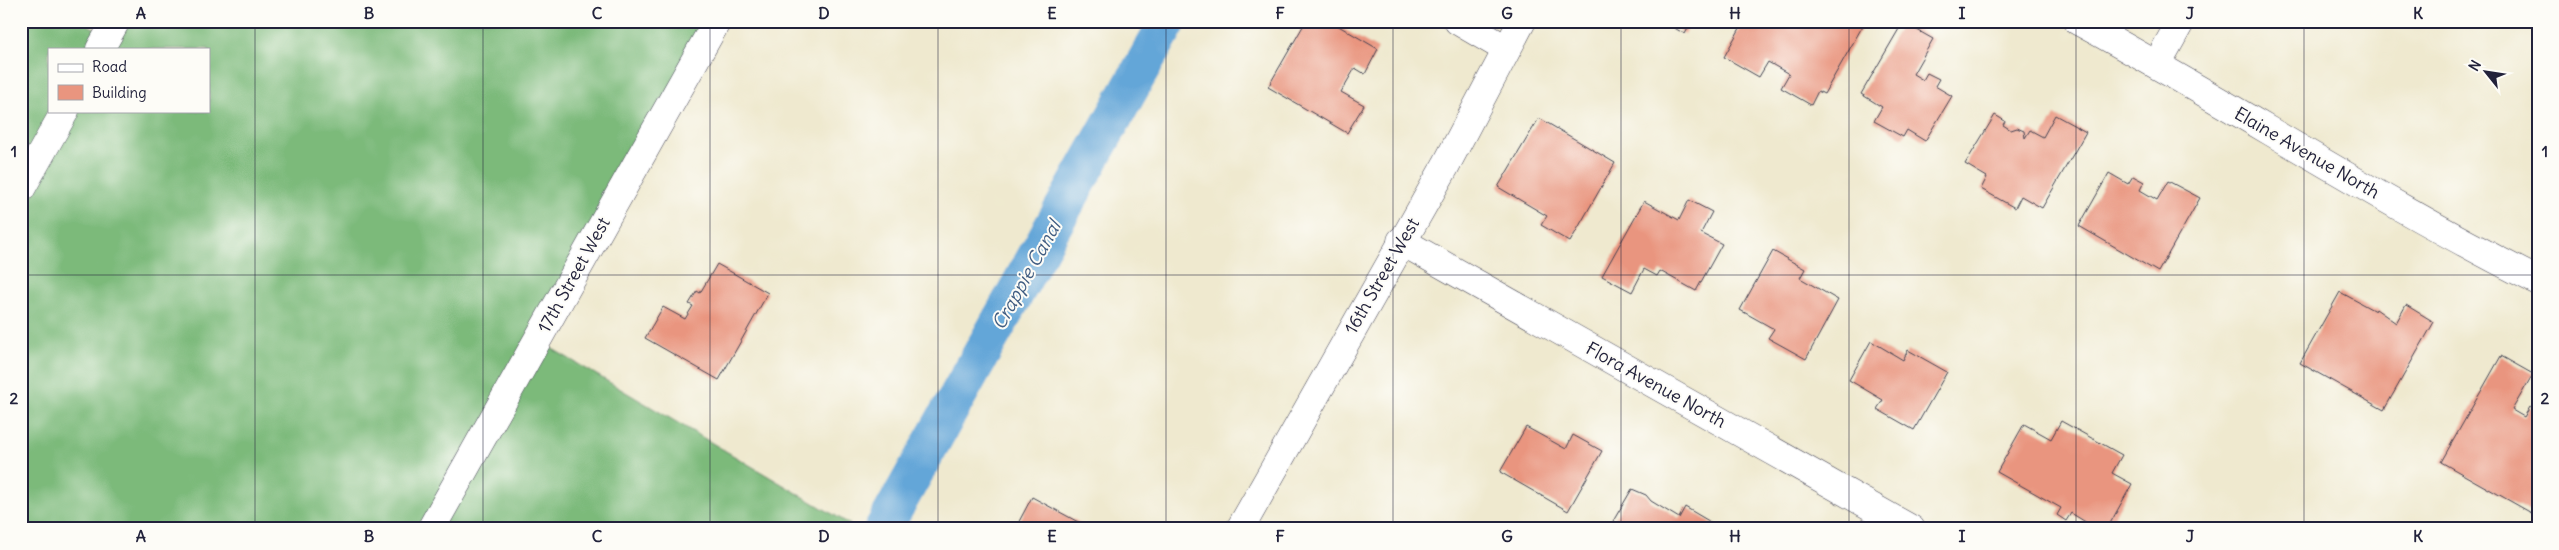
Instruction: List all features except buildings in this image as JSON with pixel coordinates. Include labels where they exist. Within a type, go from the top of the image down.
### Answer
[{"type":"street","points":[[101,48],[116,21]]},
{"type":"street","name":"17th Street West","points":[[431,529],[717,21]]},
{"type":"street","points":[[1458,21],[1506,49]]},
{"type":"street","name":"16th Street West","points":[[1240,529],[1446,165],[1522,21]]},
{"type":"street","name":"Elaine Avenue North","points":[[2078,21],[2157,64],[2315,158],[2538,282]]},
{"type":"street","points":[[2157,64],[2181,21]]},
{"type":"street","points":[[21,189],[64,112]]},
{"type":"street","name":"Flora Avenue North","points":[[1402,241],[1911,529]]},
{"type":"green space","points":[[21,21],[81,21],[103,33],[111,21],[719,21],[534,338],[858,529],[21,529]]},
{"type":"waterway","name":"Crappie Canal","points":[[883,529],[1168,21]]}]
